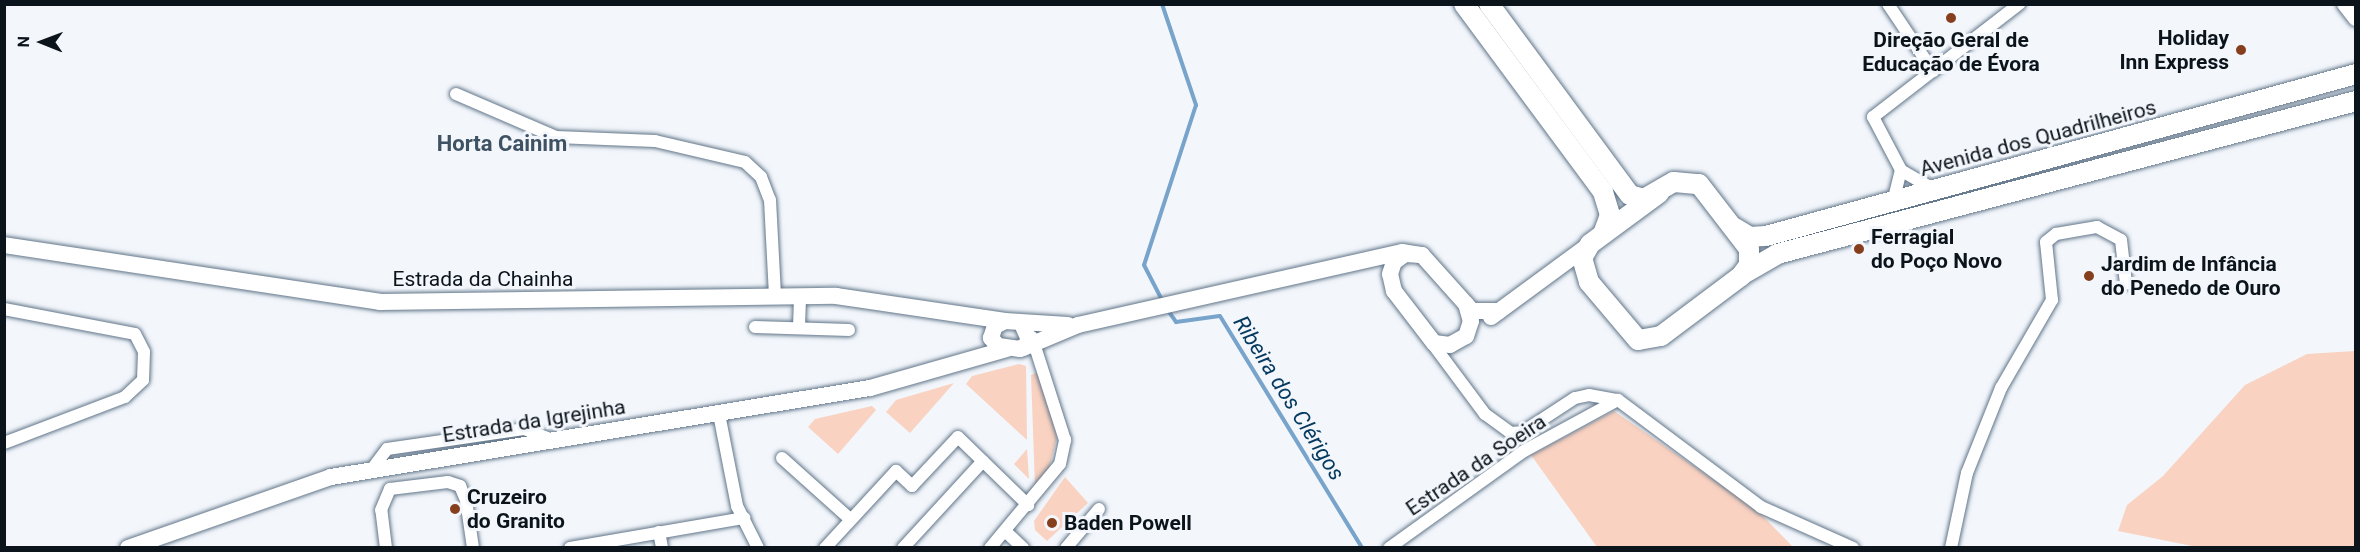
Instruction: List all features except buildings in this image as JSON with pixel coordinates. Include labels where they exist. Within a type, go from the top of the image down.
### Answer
[{"type":"main road","points":[[1464,4],[1603,192],[1610,215],[1582,262],[1589,282],[1626,332],[1643,340],[1660,336],[1741,276],[1785,252],[2355,101]]},
{"type":"main road","points":[[1489,4],[1626,190],[1644,199],[1665,188],[1699,184],[1733,227],[1750,257],[1741,276]]},
{"type":"main road","name":"Avenida dos Quadrilheiros","points":[[1733,227],[1758,237],[1936,191],[2355,74]]},
{"type":"main road","points":[[1596,239],[1665,188]]},
{"type":"street","points":[[1888,4],[1933,71]]},
{"type":"street","points":[[1936,191],[1901,170],[1873,117],[2019,4]]},
{"type":"street","points":[[2345,4],[2355,18]]},
{"type":"street","points":[[456,94],[556,137],[655,141],[745,162],[761,177],[770,200],[775,295]]},
{"type":"street","points":[[1893,202],[1901,170]]},
{"type":"street","points":[[1951,548],[1967,473],[1993,409],[2052,300],[2046,242],[2056,234],[2097,227],[2121,240],[2126,284]]},
{"type":"street","points":[[1428,337],[1437,345],[1463,339],[1596,239]]},
{"type":"street","name":"Estrada da Chainha","points":[[4,245],[380,302],[435,305],[775,295],[872,299],[963,318]]},
{"type":"street","points":[[963,318],[991,336],[1021,337],[1402,252],[1422,255],[1466,304],[1479,314],[1499,311]]},
{"type":"street","points":[[1394,291],[1394,262],[1405,254],[1422,255]]},
{"type":"street","points":[[1358,263],[1378,268],[1485,414],[1511,433],[1524,432],[1575,398],[1589,395],[1618,400],[1761,507],[1853,548]]},
{"type":"street","points":[[1548,276],[1571,270],[1589,282]]},
{"type":"street","points":[[799,327],[800,296]]},
{"type":"street","points":[[1456,375],[1450,357],[1463,339],[1471,321],[1466,304]]},
{"type":"street","points":[[4,309],[135,334],[144,352],[143,380],[125,397],[4,443]]},
{"type":"street","points":[[963,318],[1021,337],[1065,440],[1060,464],[990,548]]},
{"type":"street","points":[[755,327],[849,330]]},
{"type":"street","points":[[954,364],[991,336]]},
{"type":"street","name":"Estrada da Igrejinha","points":[[128,548],[283,490],[372,469],[870,388],[954,364],[1021,337]]},
{"type":"street","name":"Estrada da Soeira","points":[[1389,548],[1524,451],[1618,400]]},
{"type":"street","points":[[719,414],[732,490],[758,548]]},
{"type":"street","points":[[825,548],[896,471],[912,486],[958,437],[1028,505]]},
{"type":"street","points":[[782,458],[850,519]]},
{"type":"street","points":[[903,548],[984,461]]},
{"type":"street","points":[[386,548],[381,510],[390,489],[448,482],[460,486],[473,548]]},
{"type":"street","points":[[1066,548],[1099,509]]},
{"type":"street","points":[[570,548],[744,518]]},
{"type":"street","points":[[1005,531],[1023,548]]},
{"type":"street","points":[[659,532],[662,548]]},
{"type":"shaded area","points":[[2355,351],[2355,547],[2197,547],[2118,531],[2127,505],[2163,476],[2245,385],[2307,354]]},
{"type":"shaded area","points":[[1019,364],[1026,366],[1027,440],[966,384],[972,376]]},
{"type":"shaded area","points":[[1038,372],[1057,437],[1049,469],[1035,486],[1031,375]]},
{"type":"shaded area","points":[[954,383],[910,433],[886,412],[896,400]]},
{"type":"shaded area","points":[[872,406],[876,410],[838,454],[808,427],[815,419]]},
{"type":"shaded area","points":[[1614,411],[1756,509],[1793,547],[1597,547],[1531,455]]},
{"type":"shaded area","points":[[1027,449],[1029,479],[1014,464]]},
{"type":"shaded area","points":[[1065,477],[1088,503],[1047,541],[1035,530],[1034,521]]},
{"type":"waterway","name":"Ribeira dos Clérigos","points":[[1162,4],[1196,105],[1144,265],[1163,302]]},
{"type":"waterway","name":"Ribeira dos Clérigos","points":[[1167,309],[1176,322],[1220,316],[1362,548]]},
{"type":"place","name":"Direção Geral de Educação de Évora","points":[[1951,18]]},
{"type":"place","name":"Holiday Inn Express","points":[[2241,50]]},
{"type":"place","name":"Ferragial do Poço Novo","points":[[1859,249]]},
{"type":"place","name":"Jardim de Infância do Penedo de Ouro","points":[[2089,276]]},
{"type":"place","name":"Cruzeiro do Granito","points":[[455,509]]},
{"type":"place","name":"Baden Powell","points":[[1052,523]]},
{"type":"district","name":"Horta Cainim","points":[[502,144]]}]
